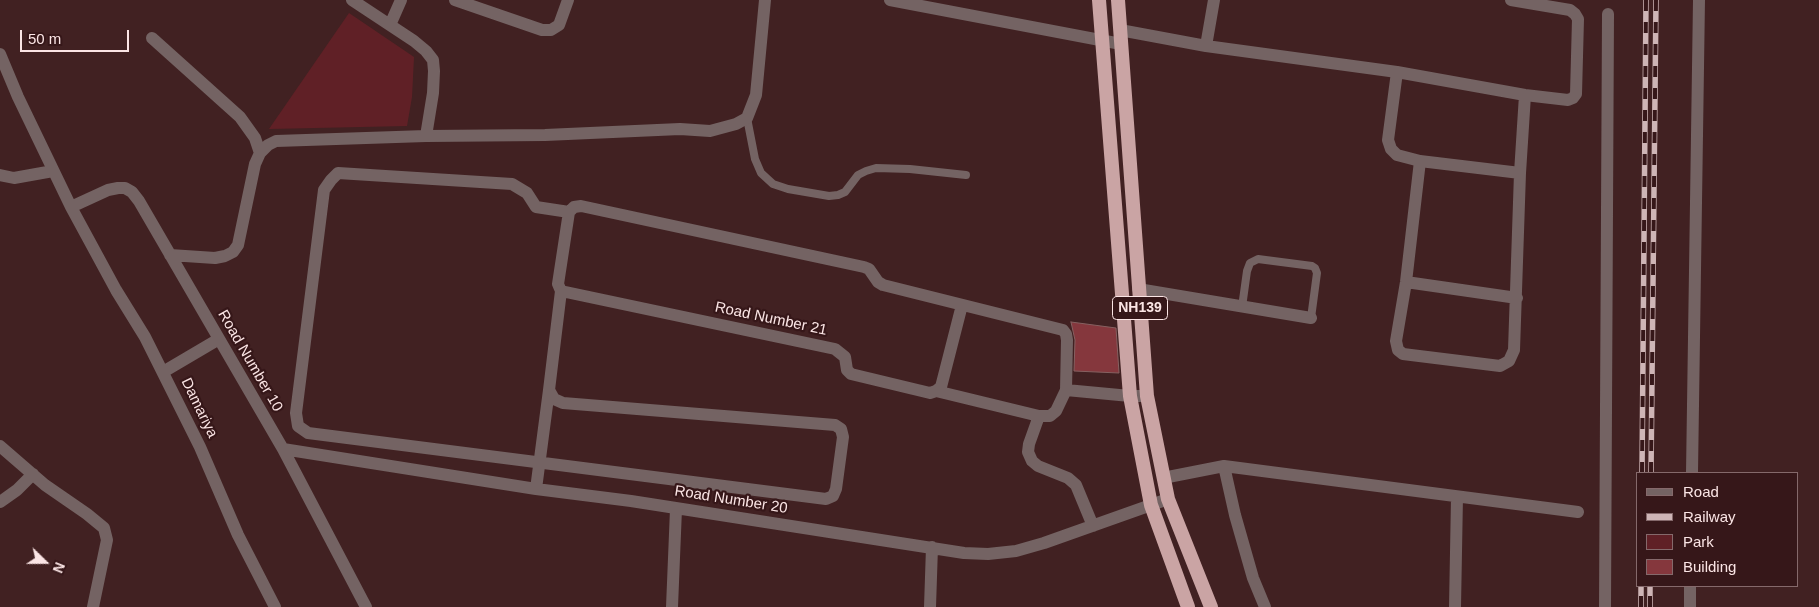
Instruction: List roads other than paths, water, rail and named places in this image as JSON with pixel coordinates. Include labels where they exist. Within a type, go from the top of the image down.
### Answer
[{"type":"highway","name":"NH139","points":[[1099,0],[1130,396],[1151,505],[1188,607]]},
{"type":"highway","name":"NH139","points":[[1118,0],[1146,396],[1168,498],[1211,607]]},
{"type":"street","points":[[352,0],[426,51],[433,60],[433,93],[426,136]]},
{"type":"street","points":[[390,25],[402,0]]},
{"type":"street","points":[[455,0],[542,30],[551,30],[559,25],[568,0]]},
{"type":"street","points":[[170,255],[214,258],[233,252],[238,245],[260,153],[268,145],[276,141],[426,136],[544,135],[680,129],[710,131],[736,124],[747,118],[756,95],[765,0]]},
{"type":"street","points":[[890,0],[1102,40],[1120,37],[1206,46],[1397,72],[1525,95],[1568,100],[1573,98],[1576,94],[1578,19],[1570,10],[1511,0]]},
{"type":"street","points":[[1206,46],[1214,0]]},
{"type":"street","points":[[1692,472],[1699,0]]},
{"type":"street","points":[[1605,607],[1608,14]]},
{"type":"street","points":[[152,38],[240,117],[255,138],[260,153]]},
{"type":"street","name":"Damariya","points":[[0,54],[53,171],[116,290],[145,337],[163,372],[200,447],[238,535],[276,607]]},
{"type":"street","points":[[1397,72],[1388,140],[1391,149],[1397,155],[1420,161],[1520,173]]},
{"type":"street","points":[[1420,161],[1406,282],[1396,341],[1398,350],[1403,354],[1500,366],[1509,361],[1514,350],[1520,173],[1525,95]]},
{"type":"street","points":[[0,175],[14,178],[53,171]]},
{"type":"street","points":[[549,390],[554,399],[563,403],[835,425],[841,430],[843,437],[836,490],[833,496],[826,499],[308,433],[298,426],[296,412],[324,190],[338,173],[512,184],[527,193],[536,207],[569,212]]},
{"type":"street","name":"Road Number 10","points":[[71,207],[108,190],[126,188],[139,201],[283,450],[366,607]]},
{"type":"street","points":[[536,489],[569,212],[574,207],[581,206],[864,267],[870,269],[878,282],[883,285],[1063,330],[1066,334],[1066,390],[1056,411],[1050,416],[1039,416],[936,391],[940,387],[962,305]]},
{"type":"street","points":[[1406,282],[1517,298]]},
{"type":"street","name":"Road Number 21","points":[[560,287],[835,349],[845,357],[847,370],[851,374],[930,393],[936,391]]},
{"type":"street","points":[[1138,289],[1311,318]]},
{"type":"street","points":[[163,372],[219,339]]},
{"type":"street","points":[[1066,390],[1146,396]]},
{"type":"street","points":[[1039,416],[1029,444],[1028,452],[1032,461],[1038,466],[1068,478],[1076,485],[1093,526]]},
{"type":"street","points":[[0,446],[33,474],[99,523],[107,534],[92,607]]},
{"type":"street","name":"Road Number 20","points":[[283,450],[536,489],[631,500],[676,509],[964,553],[988,554],[1016,551],[1068,536],[1168,498]]},
{"type":"street","points":[[1224,466],[1235,515],[1253,578],[1264,607]]},
{"type":"street","points":[[1163,478],[1224,466],[1578,512]]},
{"type":"street","points":[[0,502],[17,490],[33,474]]},
{"type":"street","points":[[1455,607],[1457,497]]},
{"type":"street","points":[[672,607],[676,509]]},
{"type":"street","points":[[930,607],[932,547]]},
{"type":"street","points":[[1690,587],[1690,607]]},
{"type":"lane","points":[[747,118],[755,159],[761,173],[773,184],[788,189],[829,196],[838,195],[845,192],[858,175],[876,168],[910,169],[966,176]]},
{"type":"lane","points":[[1242,307],[1250,262],[1258,259],[1312,266],[1317,273],[1311,318]]},
{"type":"railway","points":[[1642,472],[1646,0]]},
{"type":"railway","points":[[1651,472],[1656,0]]},
{"type":"railway","points":[[1641,587],[1641,607]]},
{"type":"railway","points":[[1650,587],[1650,607]]}]
